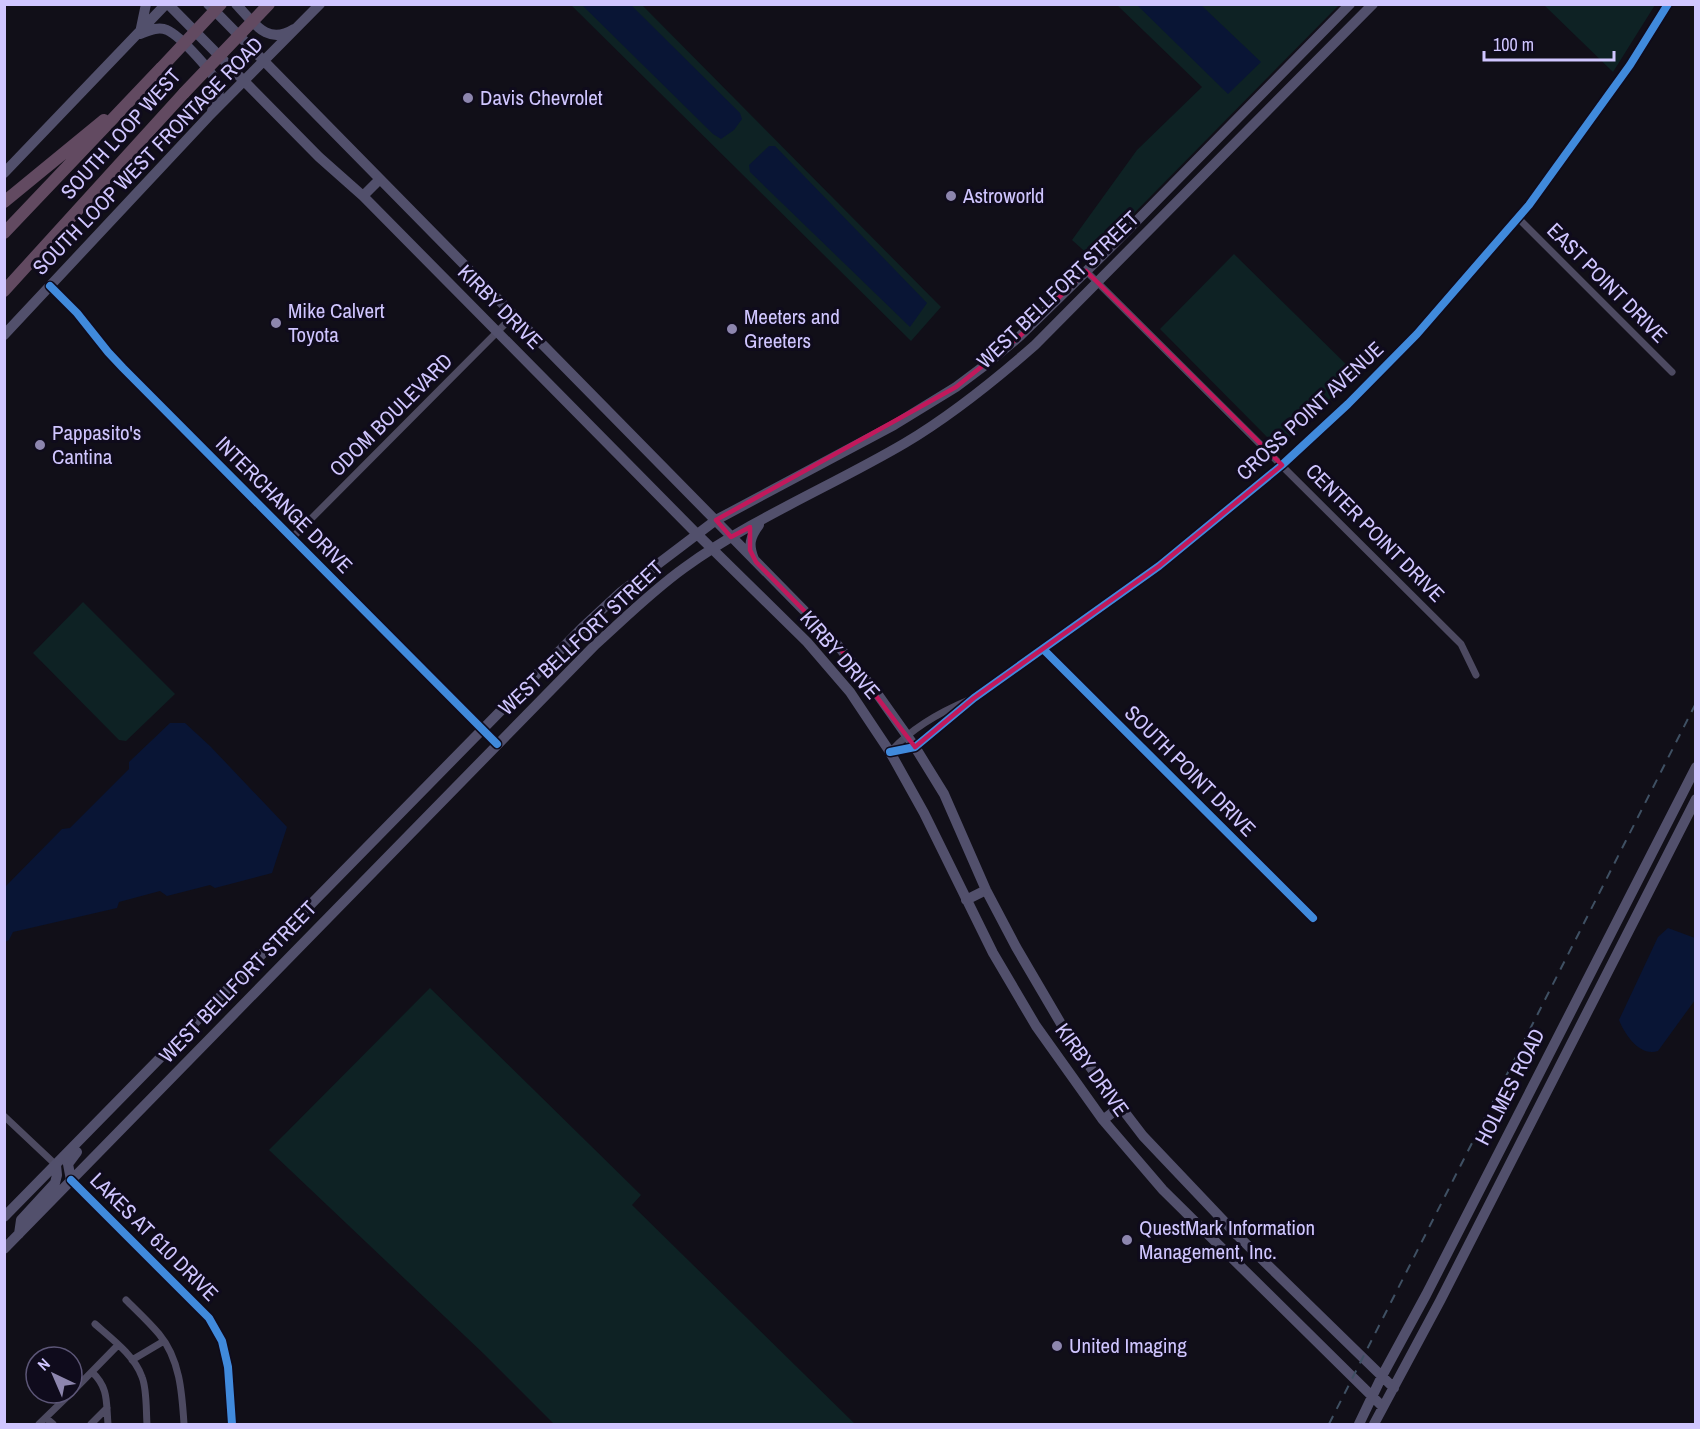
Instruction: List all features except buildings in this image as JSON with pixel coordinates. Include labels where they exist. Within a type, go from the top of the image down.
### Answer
[{"type":"highway","name":"SOUTH LOOP WEST","points":[[4,233],[221,4]]},
{"type":"highway","name":"SOUTH LOOP WEST","points":[[4,304],[9,287],[184,93],[269,4]]},
{"type":"highway","points":[[4,202],[148,82]]},
{"type":"main road","points":[[138,34],[145,16],[146,4]]},
{"type":"main road","points":[[4,173],[167,4]]},
{"type":"main road","name":"KIRBY DRIVE","points":[[167,4],[319,157],[363,196],[807,642],[843,683],[890,752],[924,813],[993,953],[1036,1026],[1103,1120],[1163,1190],[1383,1407]]},
{"type":"main road","name":"KIRBY DRIVE","points":[[208,4],[834,642],[876,692],[915,747],[944,794],[986,890],[1016,947],[1074,1046],[1143,1136],[1238,1235],[1394,1388]]},
{"type":"main road","points":[[236,4],[264,33],[286,34],[303,23]]},
{"type":"main road","name":"SOUTH LOOP WEST FRONTAGE ROAD","points":[[4,336],[210,116],[320,4]]},
{"type":"main road","name":"WEST BELLFORT STREET","points":[[4,1217],[582,628],[621,592],[716,520],[894,425],[956,387],[988,363],[1020,336],[1086,271],[1350,4]]},
{"type":"main road","name":"WEST BELLFORT STREET","points":[[4,1249],[595,645],[660,586],[712,549],[905,443],[997,378],[1035,345],[1373,4]]},
{"type":"main road","points":[[138,34],[154,29],[167,30],[205,65],[219,88],[218,100],[210,116]]},
{"type":"main road","points":[[363,196],[380,179]]},
{"type":"main road","points":[[894,425],[905,443]]},
{"type":"main road","points":[[756,562],[750,550],[750,541],[752,533],[764,519]]},
{"type":"main road","points":[[582,628],[595,645]]},
{"type":"main road","name":"HOLMES ROAD","points":[[1359,1425],[1371,1396],[1426,1295],[1695,767]]},
{"type":"main road","name":"HOLMES ROAD","points":[[1374,1425],[1492,1200],[1695,799]]},
{"type":"main road","points":[[378,836],[393,850]]},
{"type":"main road","points":[[1641,873],[1655,879]]},
{"type":"main road","points":[[966,900],[986,890]]},
{"type":"main road","points":[[291,925],[306,939]]},
{"type":"main road","points":[[1036,1026],[1055,1014]]},
{"type":"main road","points":[[202,1016],[217,1031]]},
{"type":"main road","points":[[1103,1120],[1121,1106]]},
{"type":"main road","points":[[71,1180],[69,1161],[96,1132],[96,1124]]},
{"type":"main road","points":[[19,1234],[21,1220],[55,1183],[56,1165]]},
{"type":"main road","points":[[1478,1194],[1492,1200]]},
{"type":"main road","points":[[1223,1250],[1238,1235]]},
{"type":"street","name":"CROSS POINT AVENUE","points":[[890,752],[915,747],[974,698],[1158,566],[1282,465],[1348,404],[1417,334],[1518,218],[1551,176],[1630,65],[1668,4]]},
{"type":"street","name":"EAST POINT DRIVE","points":[[1518,218],[1672,372]]},
{"type":"street","name":"CENTER POINT DRIVE","points":[[1086,271],[1461,644],[1476,675]]},
{"type":"street","name":"INTERCHANGE DRIVE","points":[[50,286],[77,313],[123,368],[497,744]]},
{"type":"street","name":"ODOM BOULEVARD","points":[[292,538],[514,315]]},
{"type":"street","name":"SOUTH POINT DRIVE","points":[[1043,650],[1312,918]]},
{"type":"street","name":"CROSS POINT AVENUE","points":[[890,752],[906,735],[954,706],[974,698]]},
{"type":"street","points":[[4,1116],[56,1165]]},
{"type":"street","name":"LAKES AT 610 DRIVE","points":[[71,1180],[209,1318],[222,1341],[228,1367],[232,1425]]},
{"type":"street","points":[[126,1299],[164,1341],[180,1382],[184,1425]]},
{"type":"street","points":[[95,1324],[132,1360],[142,1377],[147,1425]]},
{"type":"street","points":[[132,1360],[164,1341]]},
{"type":"street","points":[[84,1380],[118,1345]]},
{"type":"street","points":[[92,1372],[105,1388],[108,1425]]},
{"type":"street","points":[[39,1425],[58,1405]]},
{"type":"street","points":[[91,1425],[107,1408]]},
{"type":"street","points":[[46,1418],[53,1425]]},
{"type":"highlighted area","points":[[1086,271],[1282,465],[1159,566],[974,698],[915,747],[835,642],[756,562],[750,550],[750,527],[731,537],[716,520],[956,387],[1020,336]]},
{"type":"green space","points":[[571,5],[642,5],[941,307],[911,341]]},
{"type":"green space","points":[[1117,5],[1339,5],[1091,257],[1072,240],[1137,150],[1202,87]]},
{"type":"green space","points":[[1544,5],[1655,5],[1613,72]]},
{"type":"green space","points":[[1234,254],[1356,374],[1278,448],[1160,329]]},
{"type":"green space","points":[[83,602],[175,694],[126,741],[119,740],[33,653]]},
{"type":"green space","points":[[430,988],[641,1195],[632,1205],[855,1424],[554,1424],[484,1354],[269,1150]]},
{"type":"water","points":[[582,5],[631,5],[740,113],[742,119],[734,130],[721,139],[713,134]]},
{"type":"water","points":[[1137,5],[1201,5],[1261,62],[1228,94]]},
{"type":"water","points":[[769,146],[775,146],[927,303],[910,327],[750,172],[749,165]]},
{"type":"water","points":[[170,723],[185,723],[287,827],[272,873],[215,888],[210,885],[167,896],[160,891],[119,902],[117,908],[13,932],[9,940],[5,942],[5,887],[62,829],[70,828],[129,769],[129,762]]},
{"type":"water","points":[[1668,928],[1695,938],[1695,1000],[1658,1051],[1651,1052],[1639,1048],[1634,1043],[1619,1020],[1658,937]]},
{"type":"railway","points":[[1329,1424],[1696,703]]},
{"type":"cycle path","points":[[890,752],[915,747],[974,698],[1159,566],[1282,465],[1348,404],[1417,334],[1529,205],[1630,65],[1668,4]]},
{"type":"cycle path","points":[[50,286],[77,313],[123,368],[497,744]]},
{"type":"cycle path","points":[[1043,649],[1313,918]]},
{"type":"cycle path","points":[[71,1180],[209,1318],[222,1341],[228,1367],[232,1424]]},
{"type":"place","name":"Davis Chevrolet","points":[[468,98]]},
{"type":"place","name":"Astroworld","points":[[951,196]]},
{"type":"place","name":"Mike Calvert Toyota","points":[[276,323]]},
{"type":"place","name":"Meeters and Greeters","points":[[732,329]]},
{"type":"place","name":"Pappasito's Cantina","points":[[40,445]]},
{"type":"place","name":"QuestMark Information Management, Inc.","points":[[1127,1240]]},
{"type":"place","name":"United Imaging","points":[[1057,1346]]}]
